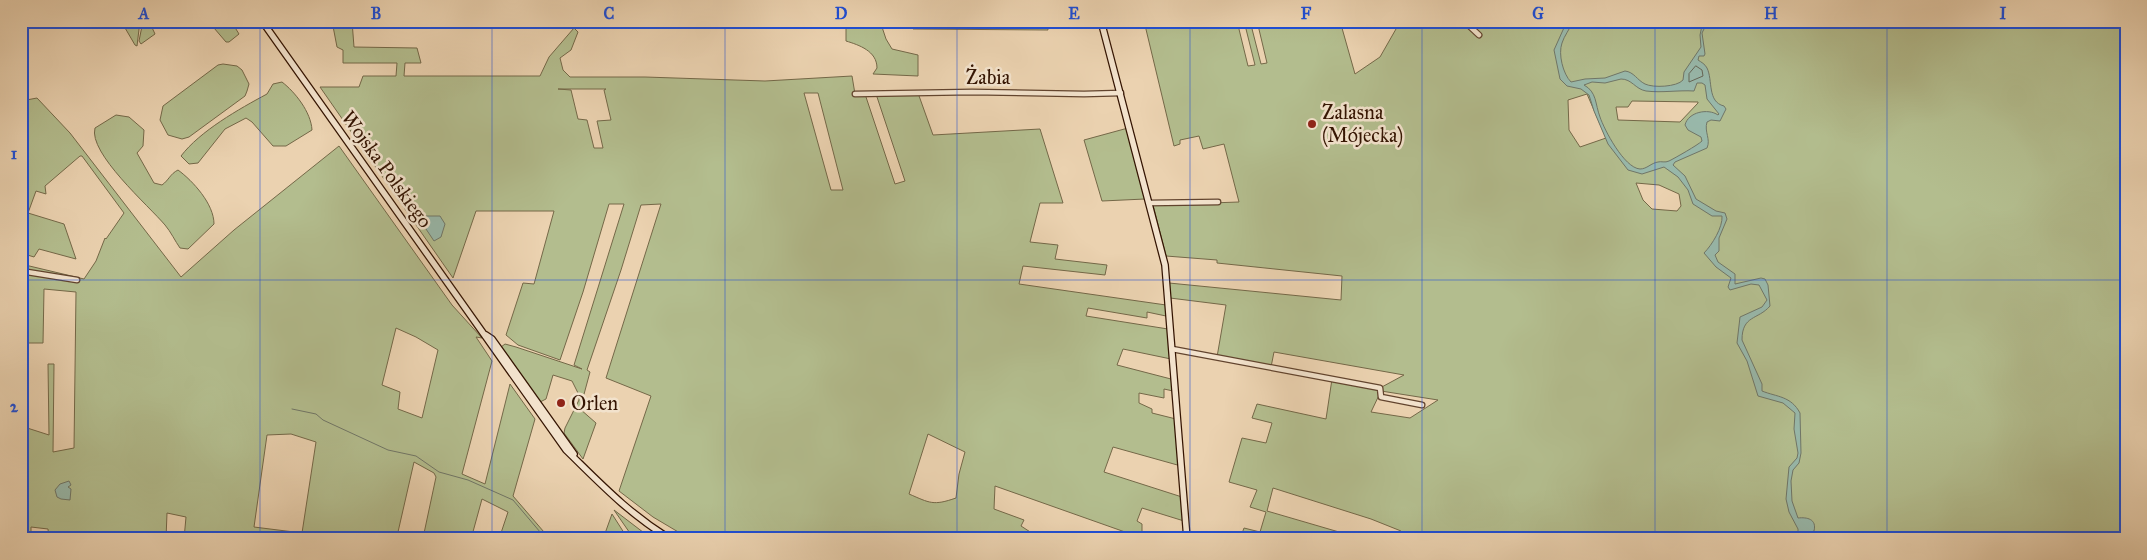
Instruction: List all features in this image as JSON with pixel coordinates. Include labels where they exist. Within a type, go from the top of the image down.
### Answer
[{"type":"main road","name":"Wojska Polskiego","points":[[262,21],[486,335],[494,350],[555,436],[613,498],[670,539]]},
{"type":"main road","points":[[1101,21],[1165,265],[1187,539]]},
{"type":"street","points":[[1464,21],[1478,36]]},
{"type":"street","name":"Żabia","points":[[855,94],[972,92],[1120,93]]},
{"type":"street","points":[[1149,203],[1218,202]]},
{"type":"street","points":[[21,271],[77,280]]},
{"type":"street","points":[[1172,349],[1380,388],[1381,397],[1422,405]]},
{"type":"green space","points":[[121,21],[140,21],[137,46],[135,45]]},
{"type":"green space","points":[[143,21],[149,21],[155,34],[141,44],[139,41]]},
{"type":"green space","points":[[208,21],[231,21],[239,34],[229,42],[226,42]]},
{"type":"green space","points":[[332,21],[352,21],[354,47],[417,48],[421,63],[405,63],[404,76],[540,76],[549,57],[574,28],[578,32],[571,50],[560,58],[563,70],[570,77],[645,77],[765,81],[852,76],[855,94],[865,94],[895,184],[905,181],[876,94],[918,93],[933,135],[1040,129],[1063,203],[1040,203],[1030,242],[1058,245],[1055,259],[1107,265],[1105,275],[1023,266],[1019,284],[1166,305],[1166,316],[1147,312],[1147,318],[1088,308],[1086,316],[1168,329],[1171,359],[1123,349],[1117,365],[1171,379],[1173,391],[1164,389],[1164,398],[1139,393],[1139,403],[1152,409],[1152,413],[1176,419],[1181,466],[1113,447],[1104,472],[1182,497],[1184,521],[1142,508],[1137,521],[1142,524],[1142,538],[995,486],[994,509],[1024,520],[1021,526],[1041,539],[690,539],[653,517],[619,491],[651,396],[606,378],[661,204],[641,205],[587,370],[590,372],[580,409],[596,423],[583,459],[564,433],[579,400],[579,395],[572,381],[553,375],[546,399],[540,402],[501,347],[505,344],[582,369],[574,365],[624,204],[609,204],[583,292],[560,360],[518,345],[506,335],[523,283],[534,284],[554,211],[476,211],[453,278],[320,87],[359,87],[363,76],[396,76],[397,63],[343,63],[343,50],[337,47]],"holes":[[[558,89],[606,89],[604,90],[611,120],[597,121],[603,148],[594,148],[587,120],[578,119],[571,90]],[[804,93],[818,93],[843,190],[831,190]],[[928,434],[965,452],[959,474],[956,498],[937,503],[922,500],[909,494]]]},
{"type":"green space","points":[[850,21],[880,21],[886,39],[892,49],[918,55],[918,76],[873,74],[877,68],[871,53],[862,47],[846,41],[846,29],[851,24]]},
{"type":"green space","points":[[913,21],[1047,21],[1048,30],[913,29]]},
{"type":"green space","points":[[1144,21],[1237,21],[1248,66],[1255,65],[1244,21],[1250,21],[1261,64],[1267,63],[1257,21],[1340,21],[1355,74],[1380,57],[1396,29],[1394,21],[2126,21],[2126,539],[1400,539],[1401,531],[1371,519],[1273,488],[1267,511],[1363,539],[1240,539],[1244,528],[1260,532],[1266,512],[1250,507],[1257,490],[1229,482],[1242,438],[1266,443],[1272,423],[1252,418],[1257,404],[1326,419],[1332,379],[1380,388],[1404,375],[1274,352],[1271,367],[1217,357],[1226,305],[1170,298],[1169,283],[1341,300],[1342,276],[1217,263],[1217,260],[1166,256],[1153,205],[1239,202],[1224,144],[1203,149],[1199,136],[1180,140],[1180,144],[1174,146]],"holes":[[[1587,94],[1606,138],[1580,147],[1569,130],[1568,100]],[[1632,101],[1698,102],[1680,122],[1618,120],[1616,107],[1628,107]],[[1636,183],[1659,185],[1679,194],[1681,206],[1677,211],[1652,209],[1643,200]],[[1381,391],[1438,400],[1410,418],[1371,412]]]},
{"type":"green space","points":[[218,65],[237,66],[242,70],[249,84],[245,96],[189,137],[182,139],[168,135],[160,120],[163,106]]},
{"type":"green space","points":[[282,82],[302,103],[309,116],[312,130],[286,146],[273,146],[252,122],[246,118],[225,129],[198,163],[189,164],[181,156],[209,129],[267,94],[273,84]]},
{"type":"green space","points":[[37,98],[70,133],[181,277],[234,230],[339,146],[452,305],[482,338],[476,337],[492,361],[462,474],[485,484],[510,384],[535,419],[513,496],[550,539],[499,539],[508,512],[482,499],[471,539],[184,539],[186,517],[167,513],[166,539],[134,539],[118,534],[117,539],[49,539],[48,529],[31,527],[31,539],[21,539],[21,426],[49,435],[48,364],[54,364],[53,452],[74,448],[76,292],[44,289],[43,343],[21,343],[21,264],[84,279],[96,261],[105,238],[124,213],[82,156],[80,156],[45,186],[46,194],[36,191],[28,213],[64,224],[76,259],[39,249],[34,257],[21,253],[21,101]],"holes":[[[396,328],[438,350],[422,418],[398,409],[400,392],[382,385]],[[291,434],[316,442],[302,533],[254,527],[267,435]],[[414,462],[434,473],[436,477],[423,538],[398,532]]]},
{"type":"green space","points":[[116,115],[129,117],[144,130],[143,146],[137,153],[154,183],[162,185],[178,170],[190,180],[207,201],[214,224],[188,249],[180,248],[165,225],[121,179],[101,151],[95,139],[95,128]]},
{"type":"green space","points":[[1128,128],[1145,199],[1102,201],[1084,140]]},
{"type":"green space","points":[[614,510],[652,539],[634,539]]},
{"type":"green space","points":[[612,514],[628,539],[603,539]]},
{"type":"water","points":[[1567,21],[1573,21],[1561,48],[1564,69],[1571,82],[1605,78],[1625,71],[1649,85],[1676,84],[1683,80],[1684,72],[1701,47],[1700,35],[1703,21],[1707,23],[1702,33],[1705,54],[1704,56],[1699,56],[1698,60],[1707,68],[1715,100],[1726,109],[1720,121],[1711,120],[1707,122],[1707,148],[1675,162],[1673,165],[1685,176],[1696,199],[1716,211],[1725,213],[1727,219],[1719,238],[1719,251],[1715,255],[1718,262],[1735,274],[1735,284],[1761,278],[1765,279],[1768,285],[1770,306],[1748,322],[1743,332],[1742,340],[1762,384],[1762,391],[1788,400],[1800,413],[1801,453],[1799,463],[1793,470],[1791,481],[1792,501],[1798,518],[1813,521],[1815,527],[1814,531],[1805,534],[1802,539],[1798,539],[1798,529],[1789,512],[1786,499],[1789,467],[1797,458],[1798,453],[1794,429],[1795,413],[1783,403],[1758,396],[1747,361],[1737,343],[1740,317],[1762,307],[1767,300],[1759,285],[1751,284],[1730,290],[1728,287],[1731,278],[1716,267],[1704,253],[1716,236],[1721,225],[1722,216],[1712,216],[1693,204],[1688,190],[1678,177],[1664,167],[1642,174],[1628,170],[1608,144],[1589,95],[1581,89],[1567,86],[1560,79],[1554,50]],"holes":[[[1625,79],[1642,90],[1652,92],[1694,91],[1697,83],[1702,83],[1705,85],[1707,99],[1719,114],[1699,112],[1690,117],[1685,125],[1688,130],[1701,137],[1702,141],[1691,148],[1668,162],[1659,162],[1642,169],[1634,167],[1621,155],[1610,138],[1600,117],[1593,95],[1584,85],[1592,82],[1605,83]]]},
{"type":"water","points":[[426,216],[440,216],[445,224],[441,237],[434,241],[420,220]]},
{"type":"water","points":[[69,481],[71,485],[68,487],[71,489],[70,500],[57,497],[55,490],[60,484]]},
{"type":"waterway","points":[[292,409],[316,414],[323,420],[388,450],[416,456],[439,472],[468,480],[513,500],[546,539]]},
{"type":"place","name":"Zalasna (Mójecka)","points":[[1312,124]]},
{"type":"place","name":"Orlen","points":[[561,403]]}]
